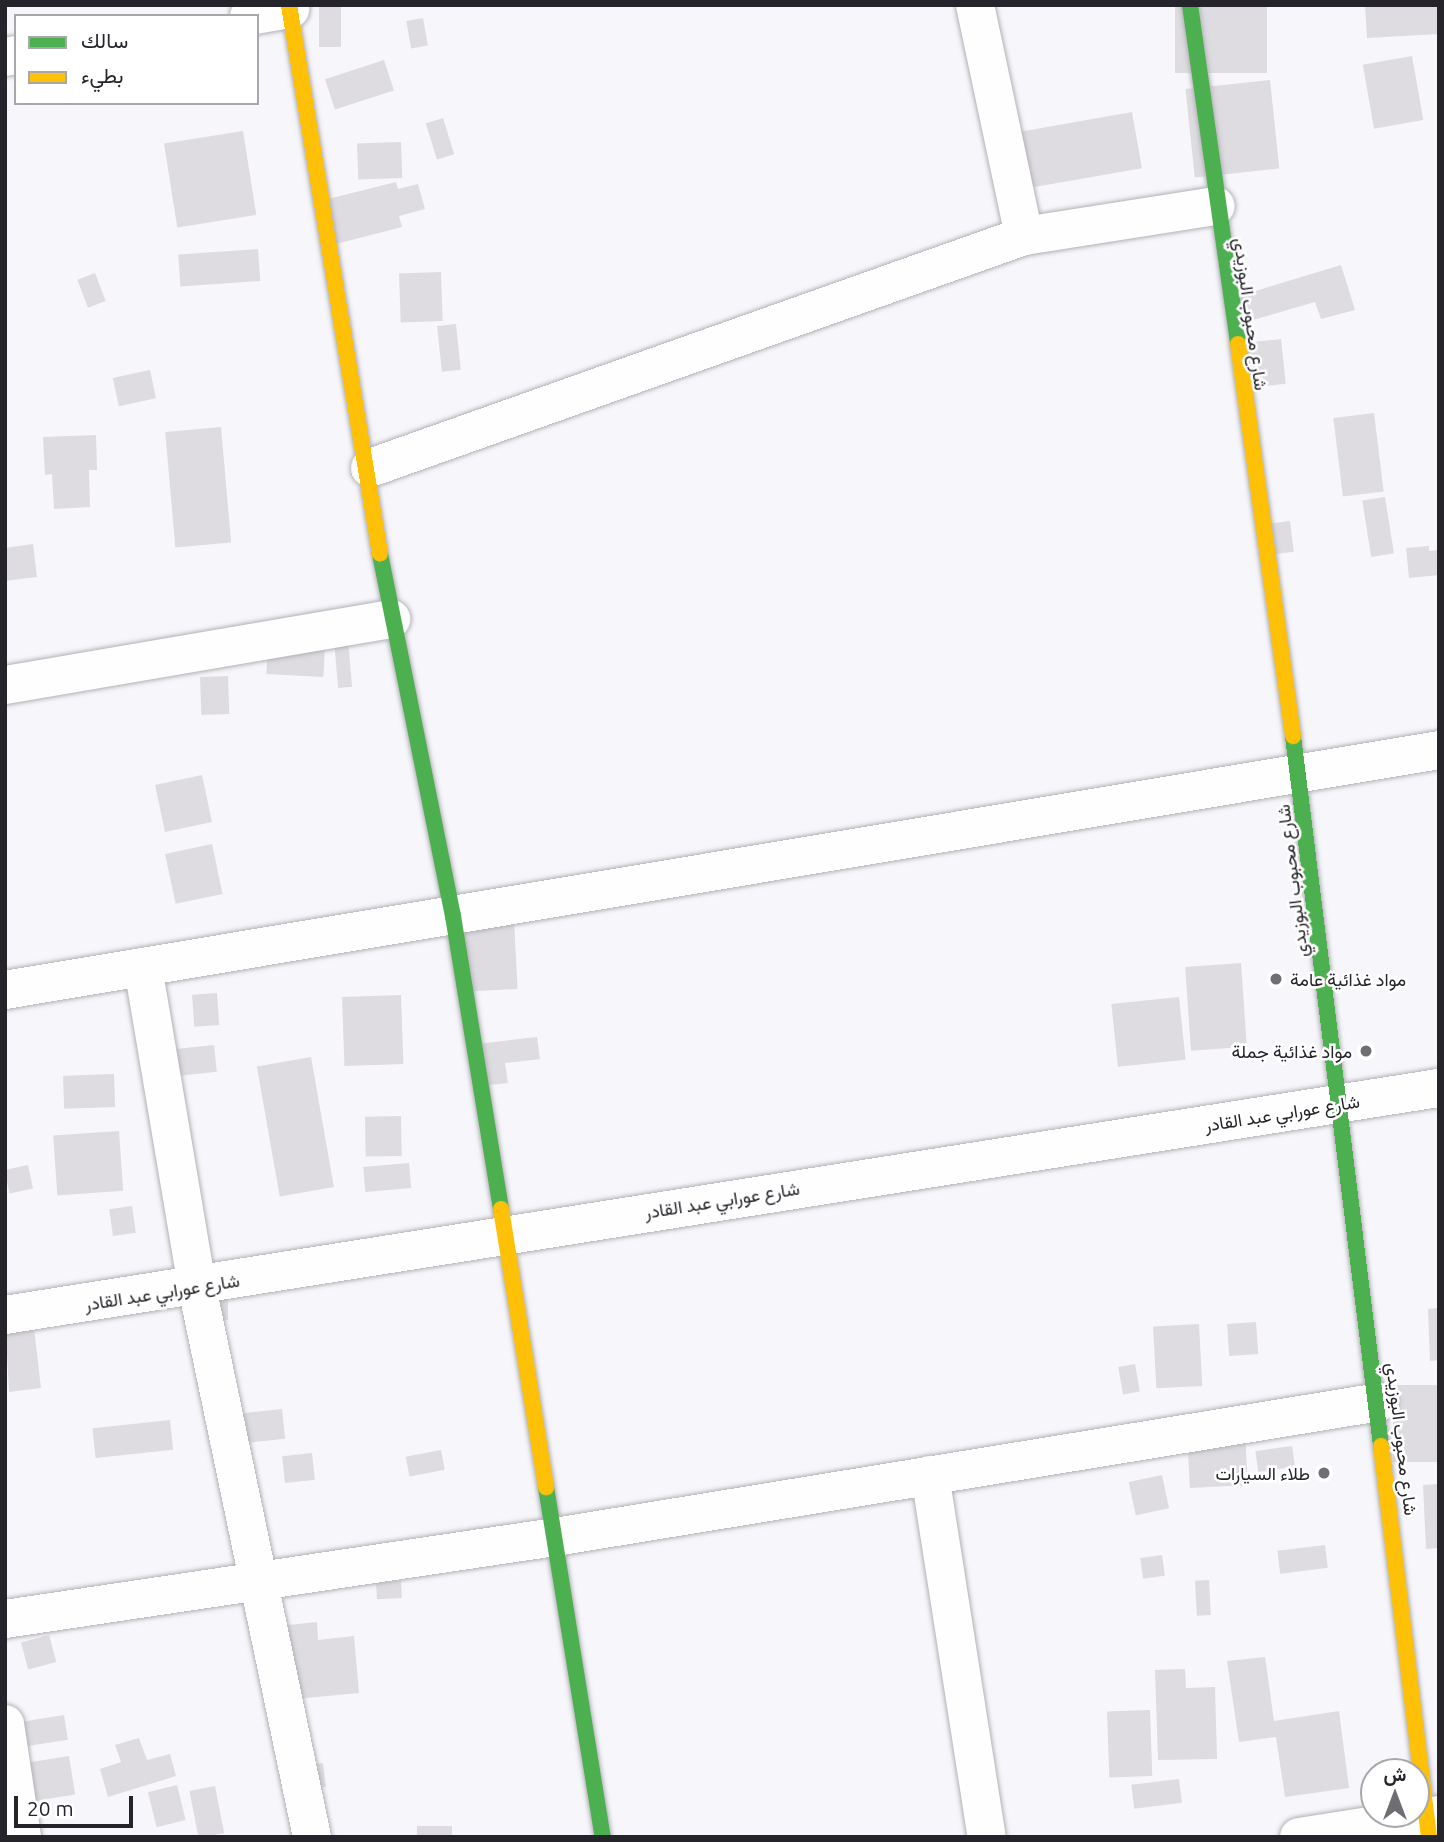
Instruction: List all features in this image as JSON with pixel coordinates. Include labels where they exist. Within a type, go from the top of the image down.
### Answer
[{"type":"street","points":[[975,5],[1024,236]]},
{"type":"street","name":"شارع محبوب البوزيدي","points":[[1190,5],[1216,206],[1299,775],[1338,1104],[1432,1823]]},
{"type":"street","points":[[258,14],[290,7],[370,468],[391,620],[453,916],[507,1234],[603,1837]]},
{"type":"street","points":[[370,468],[1024,236],[1216,206]]},
{"type":"street","points":[[5,685],[391,620]]},
{"type":"street","points":[[5,990],[1439,750]]},
{"type":"street","points":[[143,967],[197,1287],[312,1837]]},
{"type":"street","name":"شارع عورابي عبد القادر","points":[[5,1315],[197,1287],[507,1234],[1439,1088]]},
{"type":"street","points":[[5,1619],[555,1537],[1379,1402]]},
{"type":"street","points":[[930,1475],[987,1837]]},
{"type":"street","points":[[5,1724],[22,1837]]},
{"type":"street","points":[[1299,1837],[1432,1823]]},
{"type":"building","points":[[319,5],[341,5],[341,47],[319,47]]},
{"type":"building","points":[[1175,5],[1267,5],[1267,73],[1175,73]]},
{"type":"building","points":[[1365,5],[1439,5],[1439,34],[1367,38]]},
{"type":"building","points":[[423,18],[428,46],[411,49],[406,21]]},
{"type":"building","points":[[1412,56],[1423,120],[1374,129],[1363,65]]},
{"type":"building","points":[[384,60],[394,90],[335,110],[325,79]]},
{"type":"building","points":[[1270,80],[1279,169],[1195,177],[1185,89]]},
{"type":"building","points":[[1132,112],[1142,168],[1022,189],[1012,133]]},
{"type":"building","points":[[443,118],[454,154],[437,160],[426,123]]},
{"type":"building","points":[[243,131],[256,215],[177,227],[164,144]]},
{"type":"building","points":[[401,142],[402,178],[358,180],[357,144]]},
{"type":"building","points":[[396,182],[398,189],[418,184],[425,209],[399,216],[402,227],[336,244],[324,200]]},
{"type":"building","points":[[258,249],[260,281],[180,287],[178,255]]},
{"type":"building","points":[[1341,265],[1355,310],[1321,319],[1315,302],[1236,325],[1229,299]]},
{"type":"building","points":[[441,272],[443,321],[401,322],[399,273]]},
{"type":"building","points":[[95,273],[106,301],[88,308],[77,280]]},
{"type":"building","points":[[456,324],[461,370],[442,372],[437,326]]},
{"type":"building","points":[[1281,339],[1286,384],[1245,388],[1240,343]]},
{"type":"building","points":[[150,370],[156,398],[119,406],[113,378]]},
{"type":"building","points":[[1374,413],[1384,491],[1343,496],[1333,418]]},
{"type":"building","points":[[221,427],[231,543],[175,547],[165,432]]},
{"type":"building","points":[[96,435],[97,470],[89,470],[90,507],[54,509],[52,474],[45,475],[43,437]]},
{"type":"building","points":[[1385,497],[1394,553],[1371,557],[1362,501]]},
{"type":"building","points":[[1290,521],[1294,552],[1269,555],[1265,524]]},
{"type":"building","points":[[33,544],[37,577],[5,581],[5,548]]},
{"type":"building","points":[[1429,546],[1429,551],[1439,550],[1439,575],[1409,578],[1406,548]]},
{"type":"building","points":[[348,640],[352,687],[338,688],[334,641]]},
{"type":"building","points":[[268,644],[325,647],[323,677],[266,674]]},
{"type":"building","points":[[228,676],[229,714],[201,715],[200,677]]},
{"type":"building","points":[[202,775],[212,822],[165,832],[155,785]]},
{"type":"building","points":[[212,844],[223,894],[176,904],[165,854]]},
{"type":"building","points":[[514,921],[518,989],[459,992],[455,924]]},
{"type":"building","points":[[1241,963],[1247,1047],[1191,1051],[1185,967]]},
{"type":"building","points":[[217,993],[219,1025],[194,1027],[192,995]]},
{"type":"building","points":[[401,995],[403,1064],[344,1066],[342,997]]},
{"type":"building","points":[[1179,997],[1186,1060],[1118,1067],[1111,1004]]},
{"type":"building","points":[[537,1037],[540,1059],[505,1063],[508,1083],[473,1087],[468,1045]]},
{"type":"building","points":[[214,1045],[217,1072],[159,1078],[156,1051]]},
{"type":"building","points":[[311,1057],[334,1187],[280,1197],[257,1067]]},
{"type":"building","points":[[114,1074],[115,1107],[64,1109],[63,1076]]},
{"type":"building","points":[[401,1116],[402,1156],[366,1157],[365,1117]]},
{"type":"building","points":[[119,1131],[123,1191],[57,1195],[53,1136]]},
{"type":"building","points":[[409,1163],[411,1188],[365,1192],[363,1167]]},
{"type":"building","points":[[28,1165],[33,1188],[10,1193],[5,1170]]},
{"type":"building","points":[[132,1206],[136,1233],[113,1236],[109,1209]]},
{"type":"building","points":[[228,1288],[228,1320],[204,1321]]},
{"type":"building","points":[[1439,1308],[1439,1360],[1430,1361],[1428,1309]]},
{"type":"building","points":[[32,1311],[41,1388],[9,1392],[5,1314]]},
{"type":"building","points":[[1256,1322],[1258,1354],[1229,1356],[1227,1324]]},
{"type":"building","points":[[1199,1324],[1202,1386],[1156,1388],[1153,1326]]},
{"type":"building","points":[[1135,1364],[1140,1392],[1123,1395],[1118,1367]]},
{"type":"building","points":[[1393,1385],[1439,1385],[1439,1462],[1393,1462]]},
{"type":"building","points":[[282,1409],[285,1439],[219,1446],[216,1416]]},
{"type":"building","points":[[170,1420],[173,1450],[96,1458],[92,1428]]},
{"type":"building","points":[[1245,1431],[1248,1485],[1190,1488],[1187,1434]]},
{"type":"building","points":[[1292,1446],[1295,1467],[1258,1472],[1255,1451]]},
{"type":"building","points":[[441,1450],[445,1470],[409,1477],[406,1457]]},
{"type":"building","points":[[312,1453],[315,1480],[285,1483],[282,1456]]},
{"type":"building","points":[[1162,1475],[1169,1508],[1136,1515],[1129,1482]]},
{"type":"building","points":[[1439,1484],[1439,1548],[1426,1549],[1423,1485]]},
{"type":"building","points":[[1325,1545],[1328,1568],[1280,1574],[1277,1551]]},
{"type":"building","points":[[1162,1555],[1165,1576],[1143,1579],[1140,1558]]},
{"type":"building","points":[[1209,1580],[1211,1615],[1197,1616],[1195,1581]]},
{"type":"building","points":[[401,1581],[402,1598],[377,1599],[376,1582]]},
{"type":"building","points":[[317,1622],[318,1640],[354,1636],[359,1693],[295,1699],[288,1625]]},
{"type":"building","points":[[49,1635],[56,1662],[28,1670],[21,1643]]},
{"type":"building","points":[[1265,1657],[1274,1721],[1339,1711],[1349,1788],[1285,1797],[1276,1737],[1239,1742],[1227,1661]]},
{"type":"building","points":[[1185,1669],[1186,1688],[1215,1687],[1217,1759],[1158,1760],[1155,1670]]},
{"type":"building","points":[[1150,1710],[1152,1776],[1109,1777],[1107,1712]]},
{"type":"building","points":[[64,1715],[68,1740],[9,1749],[5,1724]]},
{"type":"building","points":[[139,1738],[147,1760],[170,1754],[176,1776],[108,1797],[100,1769],[121,1762],[115,1745]]},
{"type":"building","points":[[69,1756],[75,1795],[19,1803],[13,1765]]},
{"type":"building","points":[[323,1763],[326,1787],[308,1789],[305,1765]]},
{"type":"building","points":[[1179,1779],[1182,1803],[1134,1809],[1131,1785]]},
{"type":"building","points":[[177,1785],[186,1820],[157,1827],[148,1792]]},
{"type":"building","points":[[215,1786],[224,1833],[198,1837],[189,1791]]},
{"type":"building","points":[[417,1826],[452,1826],[452,1837],[417,1837]]},
{"type":"traffic: fast","points":[[1190,5],[1238,344]]},
{"type":"traffic: fast","points":[[380,554],[453,916],[501,1209]]},
{"type":"traffic: fast","points":[[1293,736],[1381,1446]]},
{"type":"traffic: fast","points":[[546,1487],[603,1837]]},
{"type":"traffic: slow","points":[[289,5],[380,554]]},
{"type":"traffic: slow","points":[[1238,344],[1293,736]]},
{"type":"traffic: slow","points":[[501,1209],[546,1487]]},
{"type":"traffic: slow","points":[[1381,1446],[1429,1837]]},
{"type":"place","name":"مواد غذائية عامة","points":[[1276,979]]},
{"type":"place","name":"مواد غذائية جملة","points":[[1366,1051]]},
{"type":"place","name":"طلاء السيارات","points":[[1324,1473]]}]
